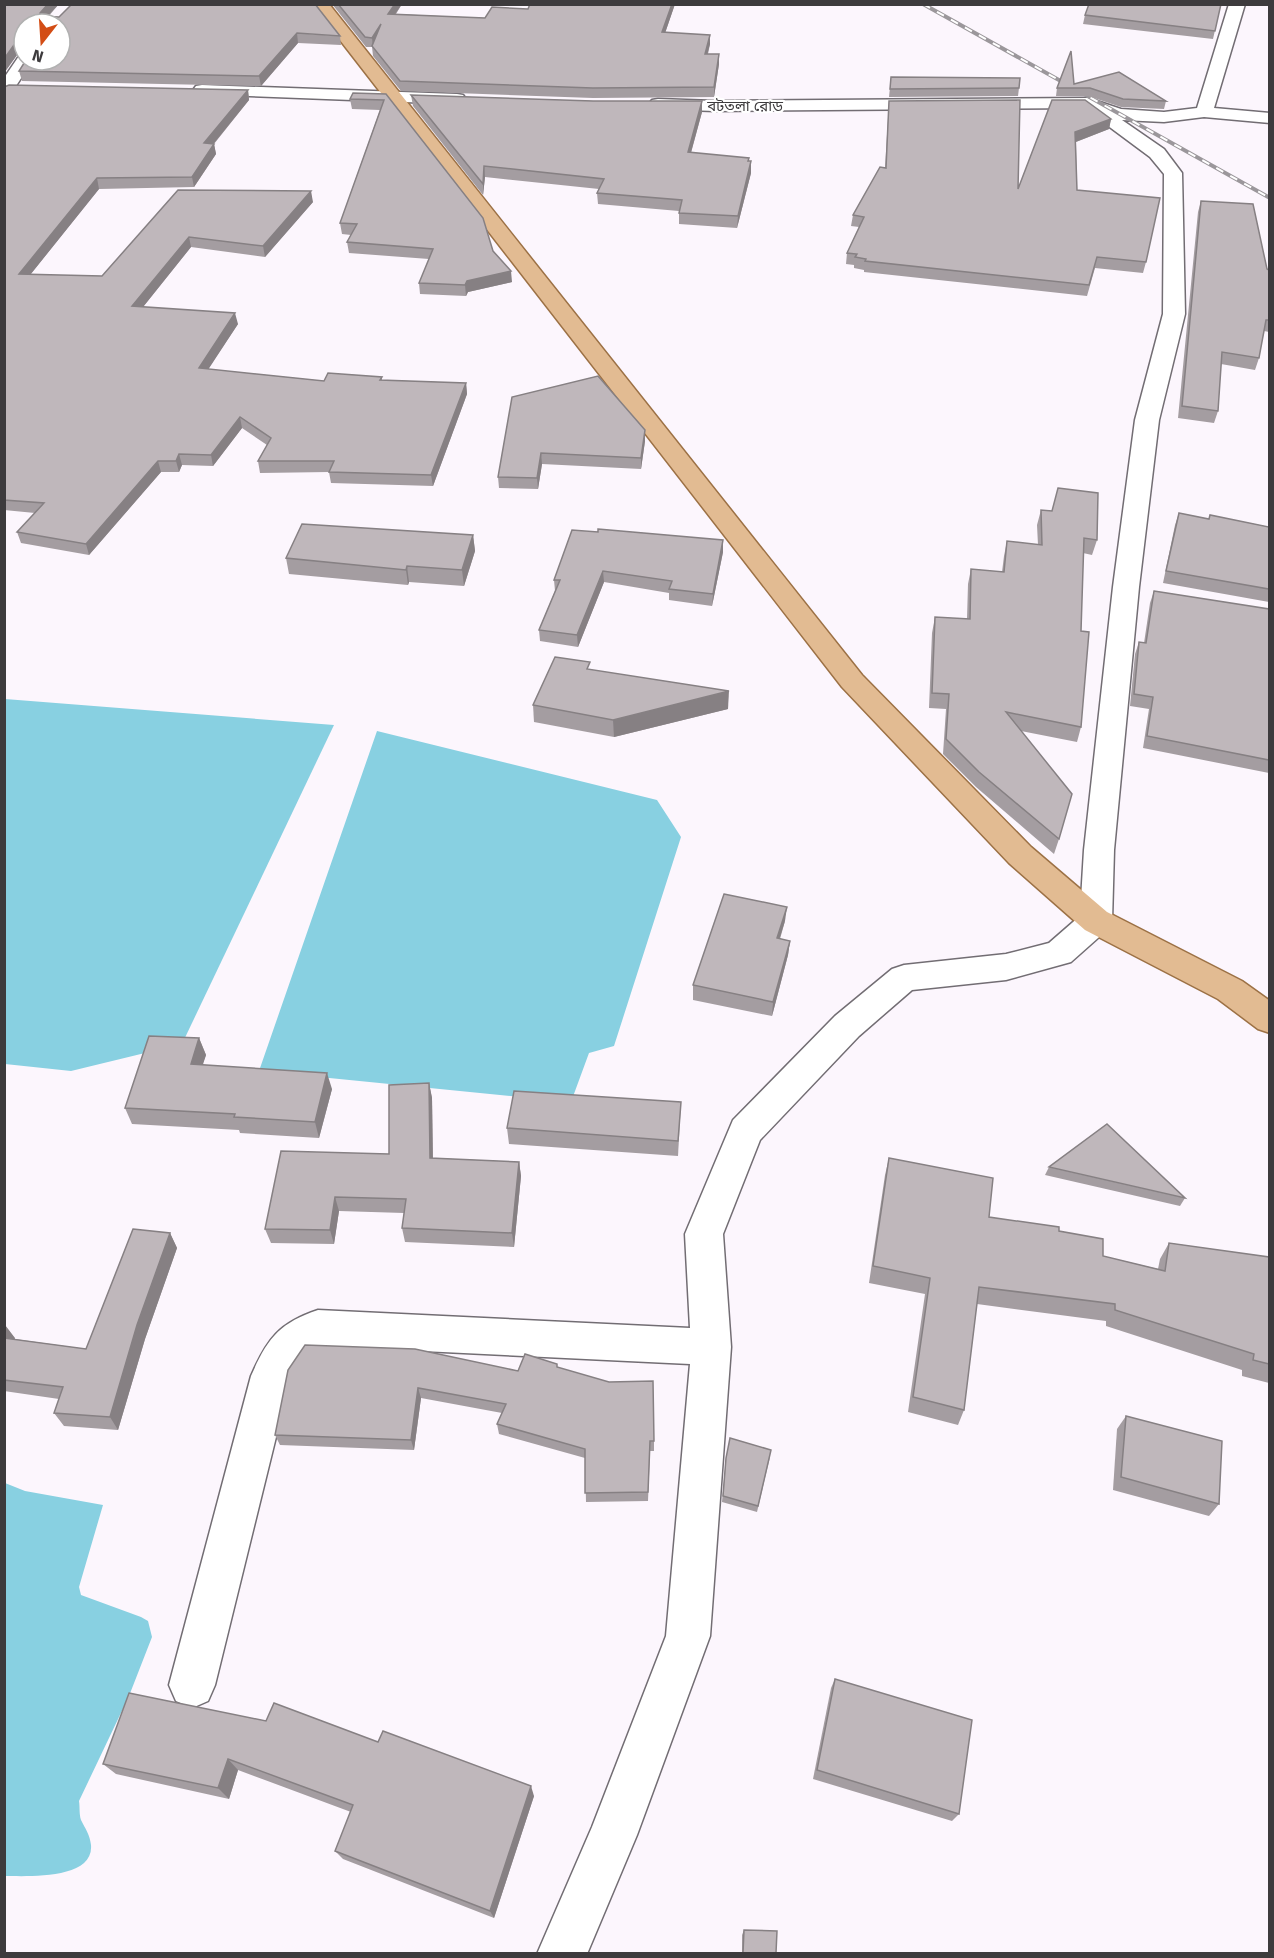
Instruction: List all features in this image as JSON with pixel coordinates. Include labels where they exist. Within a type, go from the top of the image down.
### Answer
[{"type":"main road","points":[[320,4],[852,681],[1020,855],[1096,921],[1230,990],[1269,1020]]},
{"type":"street","points":[[1204,112],[1237,4]]},
{"type":"street","points":[[5,90],[17,72]]},
{"type":"street","points":[[5,90],[27,88]]},
{"type":"street","points":[[182,89],[471,100]]},
{"type":"street","name":"বটতলা রোড","points":[[636,104],[737,106],[910,103],[1088,104],[1119,114],[1164,117],[1204,112],[1269,118]]},
{"type":"street","points":[[562,1953],[614,1834],[688,1636],[711,1347],[704,1234],[746,1131],[847,1026],[904,978],[1006,967],[1059,953],[1096,921],[1100,850],[1137,589],[1147,420],[1174,314],[1173,173],[1157,153],[1088,104]]},
{"type":"street","points":[[192,1685],[271,1376],[288,1344],[304,1332],[318,1328],[711,1347]]},
{"type":"water","points":[[5,699],[334,725],[182,1044],[71,1071],[5,1064]]},
{"type":"water","points":[[377,731],[657,800],[681,837],[614,1046],[589,1053],[571,1102],[259,1071]]},
{"type":"water","points":[[5,1483],[25,1491],[103,1505],[79,1587],[81,1595],[148,1621],[152,1637],[129,1696],[79,1801],[81,1820],[91,1845],[89,1856],[82,1865],[57,1874],[5,1876]]},
{"type":"building","points":[[4,4],[48,4],[41,12],[12,12],[12,48],[4,59]]},
{"type":"building","points":[[72,4],[315,4],[340,36],[297,33],[259,76],[67,72],[72,72],[72,12],[64,12]]},
{"type":"building","points":[[338,4],[395,4],[388,14],[485,18],[492,7],[528,9],[530,4],[672,4],[662,32],[710,35],[705,54],[719,54],[714,87],[593,88],[400,81],[372,46],[381,24],[372,38],[365,37]]},
{"type":"building","points":[[1089,4],[1221,4],[1215,31],[1085,15]]},
{"type":"building","points":[[1071,51],[1074,84],[1119,72],[1166,101],[1123,99],[1090,88],[1057,88]]},
{"type":"building","points":[[891,77],[1020,78],[1019,88],[890,89]]},
{"type":"building","points":[[9,85],[248,90],[204,143],[214,144],[192,177],[97,178],[19,274],[102,276],[178,190],[311,191],[263,246],[189,237],[132,306],[235,313],[199,368],[324,381],[328,373],[382,377],[380,380],[466,383],[431,475],[329,472],[334,461],[258,461],[271,438],[240,417],[211,455],[179,454],[176,461],[158,461],[86,544],[17,532],[44,503],[4,500],[4,87]]},
{"type":"building","points":[[353,93],[386,94],[483,218],[493,251],[511,271],[467,281],[465,285],[419,283],[433,249],[347,242],[357,224],[340,223],[384,100],[350,99]]},
{"type":"building","points":[[411,95],[593,101],[702,101],[688,152],[749,158],[748,161],[751,161],[738,216],[679,213],[682,200],[597,193],[604,179],[484,166],[483,184]]},
{"type":"building","points":[[1020,100],[1018,189],[1052,100],[1085,100],[1111,119],[1075,132],[1077,190],[1160,198],[1146,262],[1097,257],[1089,285],[865,261],[866,259],[855,257],[857,254],[847,253],[864,217],[853,215],[880,167],[886,168],[889,101]]},
{"type":"building","points":[[1201,201],[1253,204],[1269,270],[1269,320],[1266,320],[1259,358],[1222,352],[1218,411],[1182,406]]},
{"type":"building","points":[[598,376],[645,430],[641,458],[541,453],[537,478],[498,477],[512,397]]},
{"type":"building","points":[[1058,488],[1098,493],[1097,540],[1084,538],[1081,631],[1089,632],[1081,727],[1006,712],[1072,794],[1059,839],[979,772],[946,739],[949,694],[932,693],[935,617],[970,619],[971,569],[1004,572],[1007,541],[1042,545],[1041,510],[1052,511]]},
{"type":"building","points":[[1179,513],[1209,519],[1210,515],[1269,527],[1269,589],[1166,571]]},
{"type":"building","points":[[302,524],[473,535],[462,570],[407,566],[406,570],[286,558]]},
{"type":"building","points":[[598,529],[723,540],[713,594],[669,589],[672,581],[603,571],[577,635],[539,630],[560,580],[554,580],[572,530],[598,532]]},
{"type":"building","points":[[1154,591],[1269,609],[1269,760],[1147,736],[1153,697],[1134,694],[1139,642],[1146,643]]},
{"type":"building","points":[[555,657],[590,662],[587,669],[729,691],[613,720],[533,705]]},
{"type":"building","points":[[724,894],[787,907],[777,938],[790,941],[773,1002],[693,985]]},
{"type":"building","points":[[149,1036],[199,1038],[191,1064],[327,1073],[315,1122],[234,1117],[235,1114],[125,1108]]},
{"type":"building","points":[[429,1083],[430,1158],[519,1162],[512,1233],[402,1228],[406,1199],[335,1197],[330,1230],[265,1229],[281,1151],[389,1154],[389,1085]]},
{"type":"building","points":[[514,1091],[681,1102],[678,1141],[507,1128]]},
{"type":"building","points":[[1107,1124],[1185,1198],[1049,1167]]},
{"type":"building","points":[[889,1158],[993,1178],[989,1217],[1059,1227],[1059,1231],[1103,1239],[1103,1256],[1165,1271],[1169,1243],[1269,1257],[1269,1364],[1253,1360],[1254,1354],[1115,1310],[1115,1304],[979,1287],[964,1410],[913,1397],[930,1278],[873,1266]]},
{"type":"building","points":[[133,1229],[170,1233],[137,1325],[110,1417],[54,1413],[63,1387],[4,1380],[4,1338],[86,1349]]},
{"type":"building","points":[[305,1345],[415,1349],[518,1371],[525,1354],[557,1364],[557,1367],[609,1382],[653,1381],[654,1441],[650,1441],[648,1492],[585,1493],[585,1449],[497,1424],[506,1404],[418,1388],[411,1440],[275,1435],[288,1370]]},
{"type":"building","points":[[1126,1416],[1222,1441],[1219,1504],[1121,1477]]},
{"type":"building","points":[[730,1438],[771,1450],[758,1506],[723,1496]]},
{"type":"building","points":[[835,1679],[972,1720],[959,1814],[817,1770]]},
{"type":"building","points":[[129,1693],[266,1721],[274,1703],[378,1742],[383,1731],[531,1786],[490,1911],[335,1851],[353,1805],[228,1759],[218,1788],[103,1764]]},
{"type":"building","points":[[744,1930],[777,1931],[776,1953],[743,1953]]},
{"type":"railway","points":[[923,4],[1270,198]]}]
